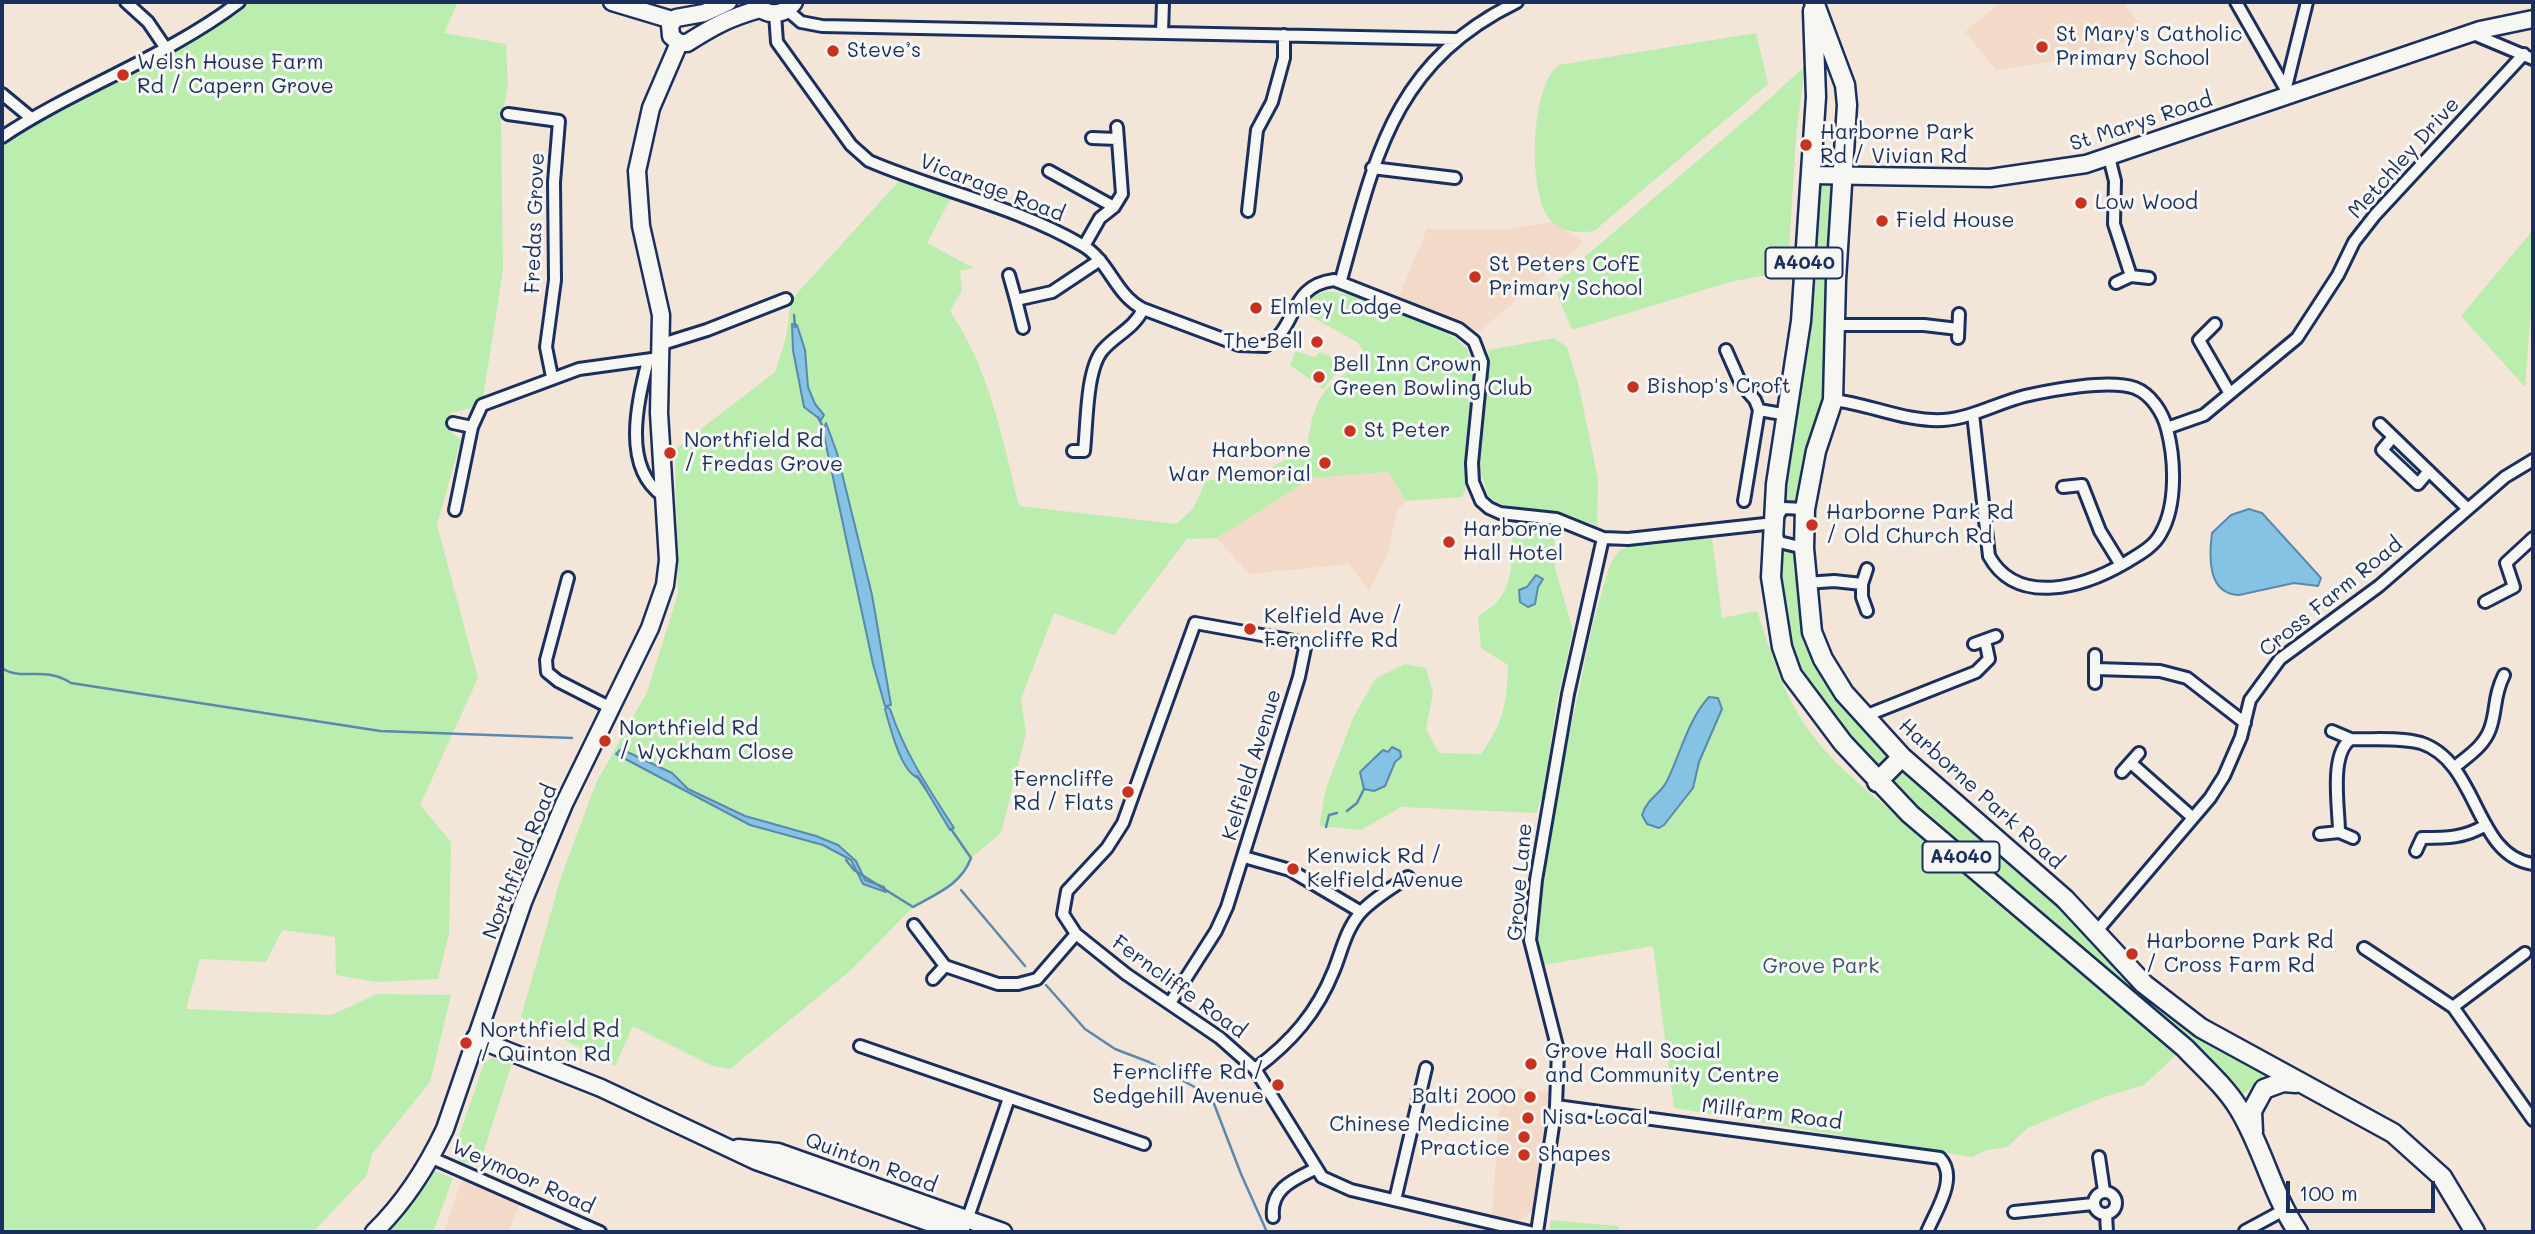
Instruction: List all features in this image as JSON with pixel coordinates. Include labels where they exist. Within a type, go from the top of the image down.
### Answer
[{"type":"main road","name":"Harborne Park Road","points":[[1813,2],[1816,97],[1801,321],[1776,484],[1771,577],[1782,647],[1792,675],[1817,711],[1877,782],[2185,1048],[2231,1099],[2253,1134],[2284,1209],[2298,1232]]},
{"type":"main road","name":"Harborne Park Road","points":[[1813,2],[1845,85],[1847,105],[1833,400],[1816,451],[1805,509],[1806,583],[1812,632],[1823,659],[1844,693],[1902,757],[2065,899],[2144,984],[2202,1028],[2393,1133],[2417,1153],[2455,1194],[2475,1232]]},
{"type":"main road","points":[[1877,782],[1902,757]]},
{"type":"main road","points":[[2253,1134],[2252,1111],[2264,1089],[2283,1082],[2300,1084]]},
{"type":"street","points":[[126,2],[148,22],[165,47]]},
{"type":"street","points":[[2,137],[31,118],[165,47],[239,2]]},
{"type":"street","points":[[612,2],[696,23],[696,34]]},
{"type":"street","points":[[728,2],[680,18],[669,31],[679,43],[687,43],[696,34],[726,19],[774,7],[810,25],[1457,39]]},
{"type":"street","points":[[1162,33],[1163,2]]},
{"type":"street","points":[[1517,2],[1492,8],[1457,39],[1431,64],[1398,110],[1372,169],[1341,280],[1437,318],[1468,336],[1479,349],[1482,362],[1472,463],[1473,482],[1481,500],[1500,513],[1556,519],[1603,538],[1628,539],[1774,523]]},
{"type":"street","points":[[2236,2],[2288,91]]},
{"type":"street","points":[[2288,91],[2307,2]]},
{"type":"street","name":"Vicarage Road","points":[[774,7],[777,42],[851,145],[869,160],[1016,214],[1084,246],[1100,260],[1118,289],[1130,302],[1143,309],[1239,345],[1265,346],[1282,332],[1305,291],[1325,281],[1341,280]]},
{"type":"street","name":"St Marys Road","points":[[1811,175],[1990,178],[2052,170],[2109,157],[2288,91],[2471,33],[2533,19]]},
{"type":"street","points":[[2471,33],[2528,56]]},
{"type":"street","points":[[1248,211],[1246,188],[1257,130],[1272,102],[1284,58],[1284,35]]},
{"type":"street","name":"Northfield Road","points":[[663,496],[650,487],[636,436],[636,406],[655,354],[661,315],[641,226],[637,171],[651,108],[679,43]]},
{"type":"street","name":"Metchley Drive","points":[[2167,428],[2204,415],[2297,338],[2338,275],[2354,242],[2375,215],[2528,56]]},
{"type":"street","points":[[2,94],[31,118]]},
{"type":"street","name":"Fredas Grove","points":[[508,114],[559,121],[554,182],[555,281],[546,347],[552,377]]},
{"type":"street","points":[[1084,246],[1100,218],[1114,207],[1122,194],[1117,133],[1092,138]]},
{"type":"street","points":[[2109,157],[2115,181],[2114,224],[2132,275]]},
{"type":"street","points":[[1372,169],[1454,178]]},
{"type":"street","points":[[1049,171],[1114,207]]},
{"type":"street","points":[[1016,300],[1052,292],[1100,260]]},
{"type":"street","points":[[1009,275],[1023,328]]},
{"type":"street","points":[[2116,282],[2132,275],[2149,278]]},
{"type":"street","points":[[455,510],[472,428],[482,405],[552,377],[655,354],[786,299]]},
{"type":"street","points":[[1096,453],[1078,451],[1094,362],[1106,346],[1140,318],[1143,309]]},
{"type":"street","points":[[1836,325],[1924,325],[1958,333],[1959,314]]},
{"type":"street","points":[[2215,324],[2199,340],[2229,392]]},
{"type":"street","points":[[1726,350],[1741,384],[1755,400],[1759,410],[1744,501]]},
{"type":"street","name":"Northfield Road","points":[[374,1232],[398,1207],[432,1158],[460,1092],[475,1038],[523,902],[564,804],[650,628],[665,585],[668,560],[655,354]]},
{"type":"street","points":[[1833,400],[1925,419],[1973,414],[2023,397],[2114,385],[2134,388],[2146,394],[2157,406],[2167,428],[2170,508],[2155,543],[2103,576],[2062,587],[2012,582],[1997,571],[1989,556],[1973,414]]},
{"type":"street","points":[[1759,410],[1788,415]]},
{"type":"street","points":[[453,423],[472,428]]},
{"type":"street","points":[[2380,424],[2467,508]]},
{"type":"street","points":[[2393,437],[2382,450],[2418,484],[2430,471]]},
{"type":"street","name":"Cross Farm Road","points":[[2096,932],[2224,776],[2245,723],[2250,700],[2280,659],[2379,586],[2505,477],[2533,460]]},
{"type":"street","points":[[2063,487],[2082,485],[2100,531],[2121,565]]},
{"type":"street","points":[[1804,548],[1779,541],[1774,523],[1783,508],[1805,509]]},
{"type":"street","name":"Grove Lane","points":[[1537,1232],[1556,1106],[1558,1049],[1530,940],[1548,803],[1603,538]]},
{"type":"street","points":[[2485,602],[2514,587],[2506,563],[2507,553],[2533,538]]},
{"type":"street","points":[[1867,569],[1861,584],[1861,597],[1867,611]]},
{"type":"street","points":[[568,578],[546,660],[547,672],[558,681],[611,708]]},
{"type":"street","points":[[1806,583],[1835,581],[1861,584]]},
{"type":"street","name":"Kelfield Avenue","points":[[1076,933],[1063,914],[1067,891],[1107,848],[1123,823],[1195,623],[1306,643],[1299,677],[1244,857],[1216,931],[1170,1003]]},
{"type":"street","points":[[1865,716],[1976,672],[1989,659],[1985,640]]},
{"type":"street","points":[[2095,655],[2095,683]]},
{"type":"street","points":[[2096,669],[2160,671],[2188,678],[2245,723]]},
{"type":"street","points":[[2456,766],[2481,745],[2490,729],[2495,694],[2504,675]]},
{"type":"street","points":[[2332,731],[2351,739],[2419,742],[2438,751],[2456,766],[2486,825],[2504,851],[2523,863],[2533,864]]},
{"type":"street","points":[[2339,832],[2336,765],[2344,744],[2351,739]]},
{"type":"street","points":[[2122,772],[2139,753]]},
{"type":"street","points":[[2131,763],[2192,817]]},
{"type":"street","points":[[2422,838],[2453,839],[2471,834],[2486,825]]},
{"type":"street","points":[[2414,827],[2422,838]]},
{"type":"street","points":[[2320,834],[2339,832],[2353,838]]},
{"type":"street","points":[[2416,851],[2422,838]]},
{"type":"street","points":[[1244,857],[1290,870],[1361,912]]},
{"type":"street","points":[[1255,1069],[1290,1041],[1316,1008],[1334,971],[1348,931],[1361,912],[1408,877]]},
{"type":"street","points":[[914,925],[945,966],[998,985],[1037,979],[1076,933]]},
{"type":"street","name":"Ferncliffe Road","points":[[1076,933],[1126,974],[1220,1038],[1255,1069],[1322,1177],[1351,1190],[1530,1232]]},
{"type":"street","points":[[2364,948],[2453,1007],[2533,1120]]},
{"type":"street","points":[[2453,1007],[2525,953]]},
{"type":"street","points":[[933,979],[945,966]]},
{"type":"street","name":"Quinton Road","points":[[475,1038],[601,1088],[722,1146],[778,1152],[962,1228],[1003,1232]]},
{"type":"street","points":[[860,1046],[1144,1144]]},
{"type":"street","points":[[1395,1200],[1426,1068]]},
{"type":"street","points":[[962,1228],[1009,1098]]},
{"type":"street","name":"Millfarm Road","points":[[1556,1106],[1940,1158],[1948,1171],[1947,1185],[1927,1232]]},
{"type":"street","points":[[2099,1157],[2104,1191]]},
{"type":"street","name":"Weymoor Road","points":[[432,1158],[600,1232]]},
{"type":"street","points":[[1269,1209],[1285,1184],[1315,1169]]},
{"type":"street","points":[[2094,1204],[2098,1194],[2104,1191]]},
{"type":"street","points":[[2094,1204],[2099,1212],[2112,1212],[2116,1204],[2113,1195],[2104,1191]]},
{"type":"street","points":[[2014,1212],[2094,1204]]},
{"type":"street","points":[[2245,1231],[2284,1209]]},
{"type":"street","points":[[2106,1214],[2107,1232]]},
{"type":"shaded area","name":"St Mary's Catholic Primary School","points":[[2001,2],[2123,2],[2148,35],[2066,59],[1996,70],[1965,32]]},
{"type":"shaded area","name":"St Peters CofE Primary School","points":[[1552,222],[1584,242],[1479,332],[1399,297],[1427,229],[1500,230]]},
{"type":"shaded area","points":[[1388,472],[1406,501],[1397,510],[1387,557],[1369,590],[1349,564],[1249,574],[1217,538],[1312,478]]},
{"type":"shaded area","points":[[1501,1087],[1551,1092],[1533,1210],[1517,1222],[1492,1216]]},
{"type":"shaded area","points":[[462,1179],[519,1205],[509,1232],[444,1232]]},
{"type":"green space","points":[[249,2],[458,2],[444,33],[506,44],[508,86],[501,121],[503,270],[482,405],[451,413],[447,428],[461,440],[437,525],[478,678],[420,805],[451,842],[449,933],[438,979],[377,982],[336,975],[335,937],[282,930],[266,962],[200,959],[186,1009],[332,1015],[377,994],[451,995],[430,1082],[372,1154],[367,1175],[313,1232],[2,1232],[2,146],[48,114]]},
{"type":"green space","points":[[1756,33],[1768,84],[1594,231],[1573,232],[1553,223],[1544,210],[1538,191],[1535,142],[1542,95],[1549,77],[1559,65]]},
{"type":"green space","points":[[1805,66],[1796,137],[1788,267],[1777,273],[1730,282],[1572,330],[1553,284]]},
{"type":"green space","points":[[899,181],[952,196],[927,243],[974,268],[960,271],[962,290],[950,311],[964,333],[985,381],[1019,506],[1176,524],[1193,509],[1206,481],[1261,472],[1307,449],[1313,416],[1323,394],[1340,377],[1369,359],[1357,342],[1303,312],[1311,298],[1323,293],[1339,293],[1381,304],[1454,337],[1467,349],[1473,368],[1465,491],[1462,497],[1406,501],[1388,472],[1312,478],[1217,538],[1187,539],[1114,635],[1054,613],[1021,699],[1026,733],[1001,833],[971,858],[955,884],[913,907],[850,971],[730,1069],[713,1066],[633,1026],[615,1066],[521,1017],[561,877],[596,783],[647,692],[678,594],[675,449],[775,372],[786,338],[791,300]]},
{"type":"green space","points":[[1818,184],[1837,185],[1830,395],[1802,498],[1793,503],[1785,501],[1780,494]]},
{"type":"green space","points":[[2533,230],[2533,281],[2525,387],[2461,316]]},
{"type":"green space","points":[[1554,338],[1567,347],[1579,387],[1598,479],[1597,526],[1564,514],[1503,505],[1494,501],[1487,493],[1479,466],[1489,350]]},
{"type":"green space","name":"Bell Inn Crown Green Bowling Club","points":[[1296,351],[1314,357],[1320,352],[1345,363],[1323,389],[1290,365]]},
{"type":"green space","points":[[1535,526],[1554,534],[1555,568],[1573,630],[1556,706],[1543,794],[1536,813],[1401,807],[1361,830],[1319,826],[1326,788],[1353,718],[1375,679],[1405,664],[1426,668],[1433,693],[1426,729],[1439,753],[1481,754],[1499,722],[1508,665],[1481,648],[1478,616],[1498,601],[1508,583],[1512,537]]},
{"type":"green space","name":"Grove Park","points":[[1712,538],[1722,618],[1757,611],[1785,689],[1820,745],[1857,782],[2176,1055],[2144,1085],[2101,1098],[2028,1128],[2007,1147],[1987,1150],[1972,1157],[1674,1108],[1653,946],[1543,965],[1535,942],[1548,836],[1593,623],[1610,564],[1619,551],[1629,546]]},
{"type":"green space","points":[[1778,547],[1799,552],[1807,631],[1909,769],[2078,923],[2268,1072],[2239,1098],[2069,936],[1877,771],[1837,727],[1799,673],[1781,604]]},
{"type":"green space","points":[[492,1058],[512,1063],[479,1166],[461,1162],[454,1151],[484,1063]]},
{"type":"green space","points":[[433,1171],[453,1178],[433,1232],[387,1232],[407,1210]]},
{"type":"green space","points":[[1551,1220],[1618,1226],[1619,1231],[1630,1232],[1549,1232]]},
{"type":"water","points":[[792,324],[797,325],[805,350],[808,387],[815,404],[824,415],[821,420],[804,407],[793,350]]},
{"type":"water","points":[[826,423],[837,453],[872,595],[891,705],[887,706],[873,664],[823,431]]},
{"type":"water","points":[[2249,509],[2262,513],[2321,578],[2318,586],[2294,583],[2239,595],[2221,588],[2212,572],[2212,533],[2231,515]]},
{"type":"water","points":[[1536,575],[1543,579],[1538,587],[1535,604],[1528,607],[1520,602],[1519,590],[1527,587]]},
{"type":"water","points":[[1709,697],[1718,698],[1722,709],[1699,762],[1693,788],[1664,825],[1659,828],[1647,824],[1642,815],[1667,781],[1691,725]]},
{"type":"water","points":[[887,707],[918,771],[954,828],[950,830],[919,778],[907,768],[902,759],[890,727],[885,709]]},
{"type":"water","points":[[1392,747],[1400,751],[1401,757],[1395,762],[1385,786],[1374,791],[1364,789],[1360,772],[1383,750],[1388,752]]},
{"type":"water","points":[[621,749],[672,773],[688,789],[745,816],[838,845],[856,861],[865,880],[884,887],[886,892],[863,884],[851,860],[823,845],[750,825],[616,754]]},
{"type":"waterway","points":[[794,315],[795,327]]},
{"type":"waterway","points":[[818,417],[824,429]]},
{"type":"waterway","points":[[2,668],[17,674],[51,675],[71,683],[380,731],[572,738]]},
{"type":"waterway","points":[[917,776],[925,788]]},
{"type":"waterway","points":[[1347,811],[1357,803],[1364,789]]},
{"type":"waterway","points":[[1326,827],[1329,815],[1337,813]]},
{"type":"waterway","points":[[846,860],[854,870],[913,907],[947,888],[967,867],[971,858],[951,829]]},
{"type":"waterway","points":[[961,890],[1025,966]]},
{"type":"waterway","points":[[1046,985],[1085,1029],[1115,1049],[1149,1062],[1211,1096],[1267,1232]]},
{"type":"place","name":"St Mary's Catholic Primary School","points":[[2042,47]]},
{"type":"place","name":"Steve’s","points":[[833,51]]},
{"type":"place","name":"Welsh House Farm Rd / Capern Grove","points":[[123,75]]},
{"type":"place","name":"Harborne Park Rd / Vivian Rd","points":[[1806,145]]},
{"type":"place","name":"Low Wood","points":[[2081,203]]},
{"type":"place","name":"Field House","points":[[1882,221]]},
{"type":"place","name":"St Peters CofE Primary School","points":[[1475,277]]},
{"type":"place","name":"Elmley Lodge","points":[[1256,308]]},
{"type":"place","name":"The Bell","points":[[1317,342]]},
{"type":"place","name":"Bell Inn Crown Green Bowling Club","points":[[1319,377]]},
{"type":"place","name":"Bishop's Croft","points":[[1633,387]]},
{"type":"place","name":"St Peter","points":[[1350,431]]},
{"type":"place","name":"Northfield Rd / Fredas Grove","points":[[670,453]]},
{"type":"place","name":"Harborne War Memorial","points":[[1325,463]]},
{"type":"place","name":"Harborne Park Rd / Old Church Rd","points":[[1812,525]]},
{"type":"place","name":"Harborne Hall Hotel","points":[[1449,542]]},
{"type":"place","name":"Kelfield Ave / Ferncliffe Rd","points":[[1250,629]]},
{"type":"place","name":"Northfield Rd / Wyckham Close","points":[[605,741]]},
{"type":"place","name":"Ferncliffe Rd / Flats","points":[[1128,792]]},
{"type":"place","name":"Kenwick Rd / Kelfield Avenue","points":[[1293,869]]},
{"type":"place","name":"Harborne Park Rd / Cross Farm Rd","points":[[2132,954]]},
{"type":"place","name":"Northfield Rd / Quinton Rd","points":[[466,1043]]},
{"type":"place","name":"Grove Hall Social and Community Centre","points":[[1531,1064]]},
{"type":"place","name":"Ferncliffe Rd / Sedgehill Avenue","points":[[1278,1085]]},
{"type":"place","name":"Balti 2000","points":[[1530,1097]]},
{"type":"place","name":"Nisa Local","points":[[1528,1118]]},
{"type":"place","name":"Chinese Medicine Practice","points":[[1524,1137]]},
{"type":"place","name":"Shapes","points":[[1524,1155]]}]
